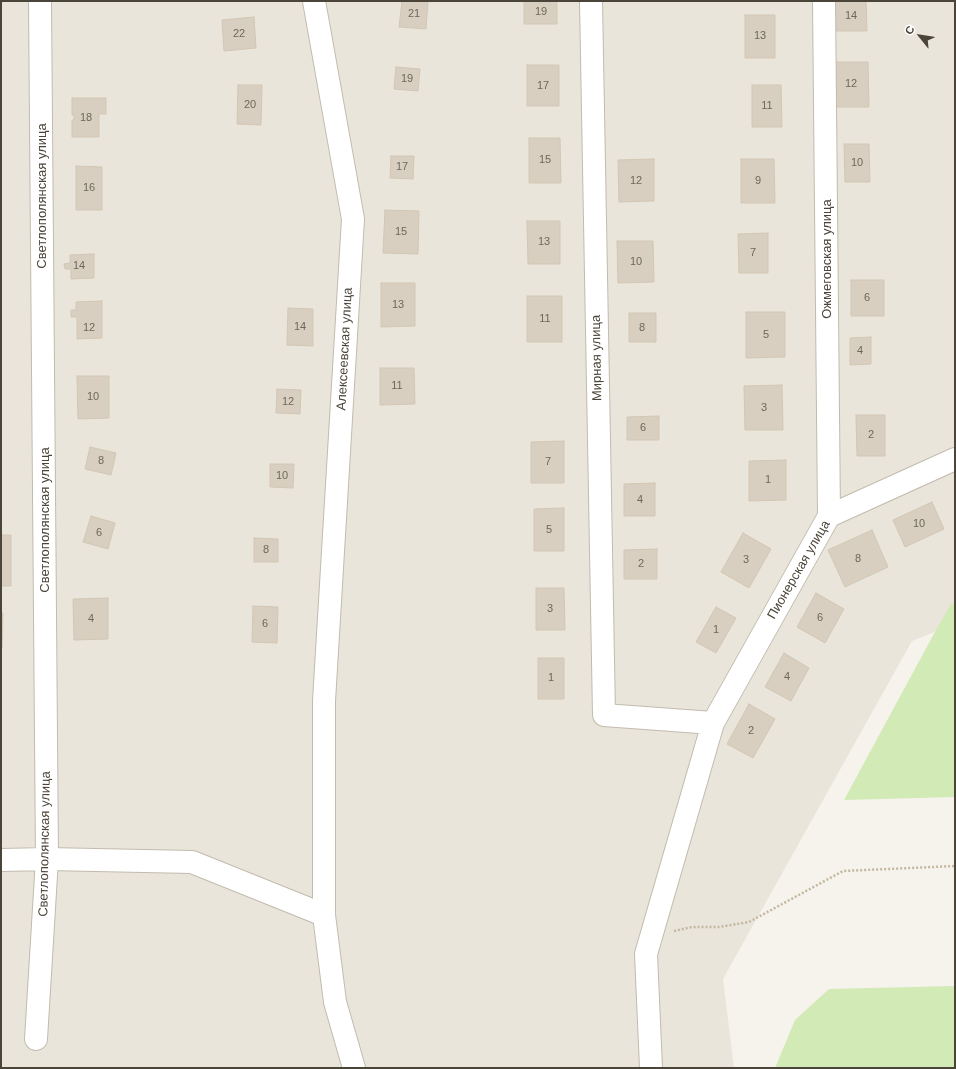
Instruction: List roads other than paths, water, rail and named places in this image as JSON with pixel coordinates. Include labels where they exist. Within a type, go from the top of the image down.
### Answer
[{"type":"street","name":"Светлополянская улица","points":[[36,1039],[47,859],[40,1]]},
{"type":"street","name":"Алексеевская улица","points":[[314,1],[353,219],[324,700],[324,915],[335,1002],[354,1068]]},
{"type":"street","name":"Мирная улица","points":[[591,1],[604,715],[713,723]]},
{"type":"street","name":"Ожмеговская улица","points":[[824,1],[829,516]]},
{"type":"street","name":"Пионерская улица","points":[[651,1068],[646,954],[713,723],[829,516],[955,459]]},
{"type":"street","points":[[1,860],[47,859],[192,862],[324,915]]}]
